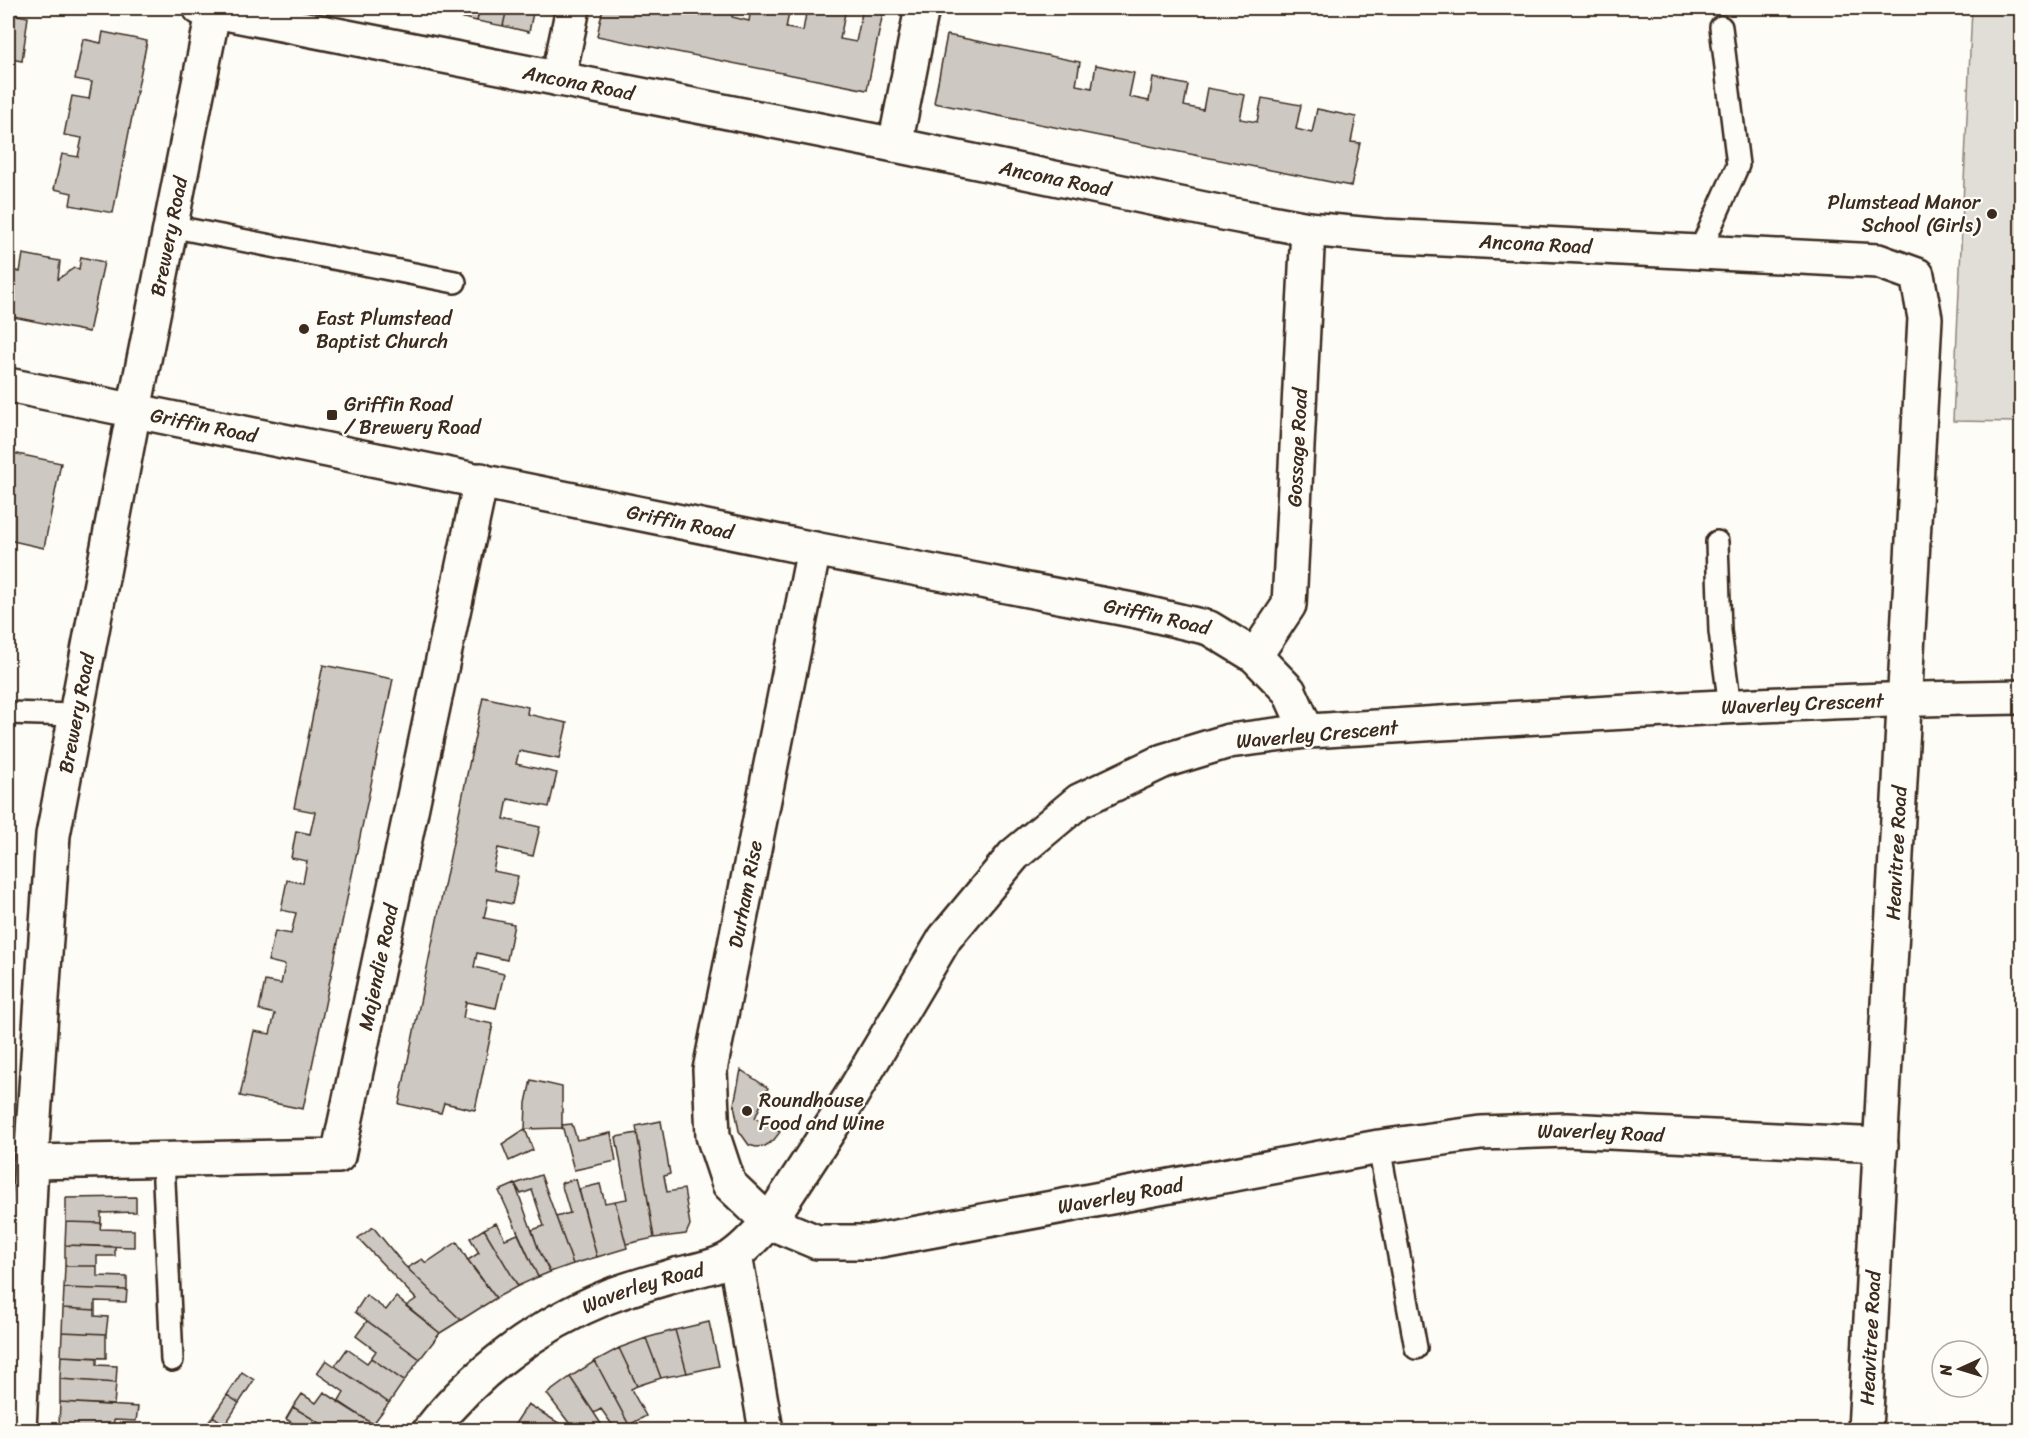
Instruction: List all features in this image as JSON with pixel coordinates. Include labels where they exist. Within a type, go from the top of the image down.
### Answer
[{"type":"street","name":"Ancona Road","points":[[210,8],[1308,229],[1383,236],[1700,254],[1878,261],[1917,275]]},
{"type":"street","name":"Brewery Road","points":[[19,1431],[14,1397],[53,835],[210,8]]},
{"type":"street","points":[[558,79],[573,8]]},
{"type":"street","points":[[895,145],[922,8]]},
{"type":"street","name":"Gossage Road","points":[[1255,656],[1289,605],[1308,229]]},
{"type":"street","name":"Heavitree Road","points":[[1865,1431],[1925,318],[1917,275]]},
{"type":"street","name":"Griffin Road","points":[[8,385],[814,549],[1137,611],[1209,628],[1255,656],[1289,691],[1307,731]]},
{"type":"street","name":"Majendie Road","points":[[31,1162],[338,1156],[481,480]]},
{"type":"street","name":"Durham Rise","points":[[769,1222],[729,1184],[713,1136],[710,1070],[814,549]]},
{"type":"street","name":"Waverley Crescent","points":[[769,1222],[850,1098],[945,938],[1014,855],[1079,801],[1163,761],[1229,741],[1307,731],[1730,707],[1904,699],[2022,697]]},
{"type":"street","name":"Waverley Road","points":[[430,1431],[477,1379],[520,1345],[561,1318],[646,1283],[713,1265],[735,1255],[769,1222],[817,1242],[870,1242],[1379,1147],[1481,1133],[1566,1130],[1881,1145]]},
{"type":"street","points":[[735,1255],[766,1431]]},
{"type":"lane","points":[[1700,254],[1738,165],[1721,27]]},
{"type":"lane","points":[[170,226],[455,282]]},
{"type":"lane","points":[[1717,542],[1720,631],[1730,707]]},
{"type":"lane","points":[[8,713],[74,715]]},
{"type":"lane","points":[[1379,1147],[1416,1348]]},
{"type":"lane","points":[[163,1159],[172,1360]]},
{"type":"shaded area","name":"Plumstead Manor School (Girls)","points":[[1972,8],[2021,8],[2021,422],[1953,421]]},
{"type":"building","points":[[425,8],[452,8],[451,15]]},
{"type":"building","points":[[452,8],[480,8],[477,21],[451,15]]},
{"type":"building","points":[[480,8],[507,8],[503,26],[477,21]]},
{"type":"building","points":[[507,8],[534,8],[529,32],[503,26]]},
{"type":"building","points":[[603,8],[695,10],[696,8],[734,8],[732,17],[749,21],[751,8],[790,8],[786,28],[803,31],[807,8],[846,8],[840,39],[856,42],[863,8],[884,8],[867,90],[597,36]]},
{"type":"building","points":[[8,13],[28,17],[22,61],[11,59],[8,77]]},
{"type":"building","points":[[103,32],[147,41],[113,213],[70,205],[72,193],[54,189],[62,154],[78,157],[82,138],[64,135],[72,96],[89,99],[92,82],[75,79],[83,39],[101,43]]},
{"type":"building","points":[[947,35],[1080,62],[1076,85],[1092,88],[1096,65],[1134,73],[1129,97],[1149,101],[1153,78],[1188,85],[1184,106],[1203,110],[1207,88],[1245,95],[1240,119],[1257,122],[1262,98],[1301,105],[1296,129],[1312,133],[1317,109],[1356,117],[1351,142],[1360,143],[1351,186],[934,103]]},
{"type":"building","points":[[23,254],[60,261],[58,279],[74,268],[79,269],[81,257],[104,262],[89,332],[8,316],[8,269],[20,272]]},
{"type":"building","points":[[8,452],[61,463],[44,548],[8,540]]},
{"type":"building","points":[[323,665],[393,679],[303,1109],[240,1096],[254,1031],[270,1034],[275,1014],[259,1010],[265,981],[281,984],[285,965],[268,961],[275,931],[291,934],[296,913],[281,910],[287,880],[303,883],[307,861],[291,858],[296,831],[310,834],[315,812],[294,808]]},
{"type":"building","points":[[483,697],[528,707],[527,714],[567,723],[559,759],[519,751],[516,764],[557,773],[549,807],[508,799],[504,819],[540,827],[533,856],[498,848],[493,871],[518,876],[512,904],[488,899],[484,918],[514,924],[507,960],[477,953],[474,967],[504,974],[496,1008],[466,1002],[463,1018],[493,1024],[475,1110],[444,1103],[441,1113],[399,1104]]},
{"type":"building","name":"Roundhouse Food and Wine","points":[[741,1070],[768,1088],[755,1118],[780,1132],[773,1141],[765,1146],[749,1145],[739,1131],[734,1104]]},
{"type":"building","points":[[531,1080],[562,1087],[562,1128],[525,1129],[526,1103]]},
{"type":"building","points":[[661,1121],[670,1174],[664,1176],[667,1192],[684,1189],[690,1225],[686,1234],[654,1238],[636,1126]]},
{"type":"building","points":[[572,1124],[577,1140],[611,1133],[616,1161],[574,1170],[562,1125]]},
{"type":"building","points":[[525,1129],[533,1150],[509,1161],[502,1144]]},
{"type":"building","points":[[637,1133],[654,1238],[626,1244],[615,1201],[627,1199],[616,1137]]},
{"type":"building","points":[[541,1175],[573,1264],[550,1272],[532,1230],[544,1226],[532,1190],[521,1194],[515,1184]]},
{"type":"building","points":[[576,1179],[597,1257],[573,1264],[556,1217],[570,1213],[561,1183]]},
{"type":"building","points":[[515,1184],[538,1248],[550,1272],[538,1277],[499,1191]]},
{"type":"building","points":[[600,1184],[605,1203],[615,1201],[627,1248],[597,1257],[579,1189]]},
{"type":"building","points":[[136,1197],[136,1212],[101,1213],[101,1223],[66,1222],[66,1198]]},
{"type":"building","points":[[66,1222],[101,1223],[100,1229],[134,1230],[134,1247],[65,1245]]},
{"type":"building","points":[[496,1223],[505,1239],[518,1234],[538,1277],[518,1286],[484,1229]]},
{"type":"building","points":[[373,1227],[404,1265],[461,1320],[440,1333],[406,1306],[416,1299],[358,1238]]},
{"type":"building","points":[[484,1229],[518,1286],[496,1298],[468,1260],[479,1253],[470,1238]]},
{"type":"building","points":[[457,1242],[470,1264],[496,1298],[461,1320],[407,1268],[422,1259],[426,1263]]},
{"type":"building","points":[[65,1245],[115,1247],[115,1256],[97,1256],[97,1266],[65,1266]]},
{"type":"building","points":[[65,1266],[97,1266],[97,1276],[127,1277],[127,1290],[64,1288]]},
{"type":"building","points":[[64,1288],[127,1290],[126,1302],[95,1301],[95,1310],[63,1308]]},
{"type":"building","points":[[366,1295],[386,1310],[396,1297],[440,1333],[420,1359],[355,1312]]},
{"type":"building","points":[[63,1308],[95,1310],[95,1316],[108,1317],[106,1334],[62,1332]]},
{"type":"building","points":[[367,1321],[420,1359],[404,1381],[371,1358],[376,1351],[356,1336]]},
{"type":"building","points":[[709,1322],[719,1366],[687,1373],[675,1330]]},
{"type":"building","points":[[675,1330],[687,1373],[661,1378],[646,1338]]},
{"type":"building","points":[[62,1332],[106,1334],[106,1358],[61,1356]]},
{"type":"building","points":[[646,1338],[661,1378],[637,1386],[619,1348]]},
{"type":"building","points":[[619,1348],[637,1386],[631,1389],[646,1416],[629,1425],[595,1361]]},
{"type":"building","points":[[347,1349],[367,1363],[371,1358],[404,1381],[389,1403],[335,1366]]},
{"type":"building","points":[[61,1356],[97,1358],[97,1365],[117,1366],[116,1383],[60,1379]]},
{"type":"building","points":[[326,1360],[389,1403],[373,1424],[338,1402],[344,1392],[317,1373]]},
{"type":"building","points":[[595,1361],[629,1425],[619,1430],[616,1430],[601,1409],[594,1413],[570,1377]]},
{"type":"building","points":[[242,1372],[254,1380],[239,1403],[227,1395]]},
{"type":"building","points":[[570,1377],[605,1430],[583,1430],[577,1424],[573,1428],[547,1394]]},
{"type":"building","points":[[60,1379],[116,1383],[114,1405],[60,1402]]},
{"type":"building","points":[[324,1392],[373,1424],[369,1430],[331,1430],[293,1407],[302,1394],[316,1403]]},
{"type":"building","points":[[227,1395],[239,1403],[225,1425],[213,1416]]},
{"type":"building","points":[[60,1402],[138,1407],[136,1421],[114,1420],[113,1430],[59,1427]]},
{"type":"building","points":[[528,1404],[570,1430],[511,1430]]},
{"type":"building","points":[[293,1407],[331,1430],[303,1430],[286,1419]]},
{"type":"building","points":[[213,1416],[225,1425],[221,1430],[203,1430]]},
{"type":"building","points":[[59,1427],[101,1429],[113,1430],[59,1430]]},
{"type":"place","name":"Plumstead Manor School (Girls)","points":[[1992,214]]},
{"type":"place","name":"East Plumstead Baptist Church","points":[[304,329]]},
{"type":"place","name":"Griffin Road / Brewery Road","points":[[332,415]]},
{"type":"place","name":"Roundhouse Food and Wine","points":[[747,1111]]}]
